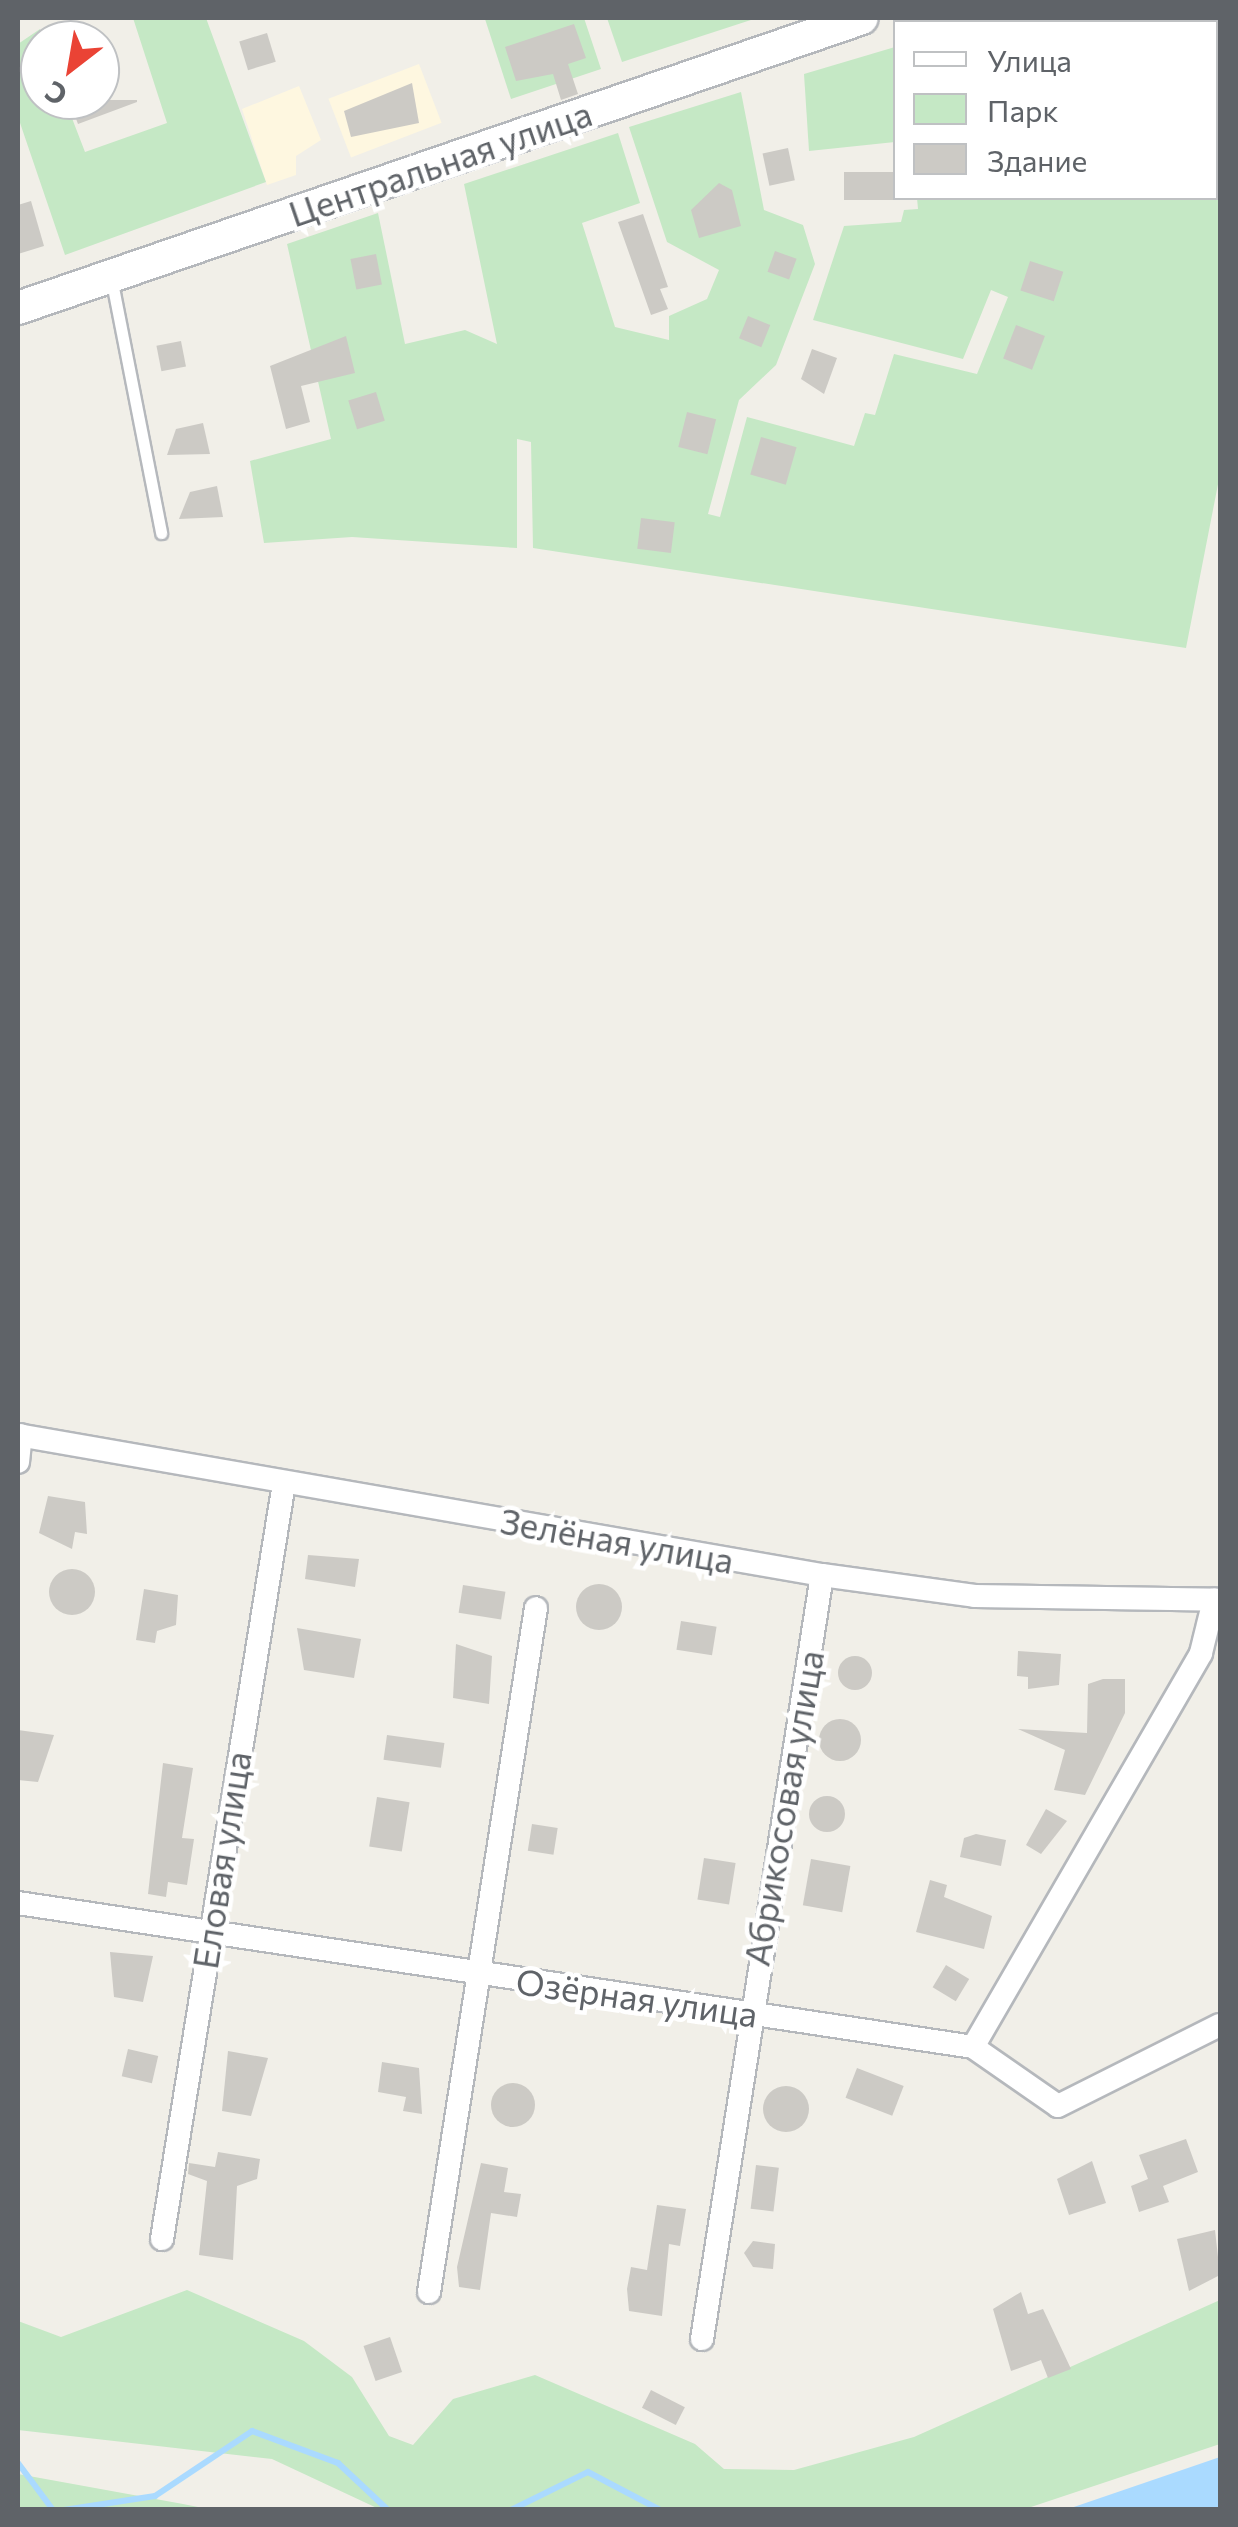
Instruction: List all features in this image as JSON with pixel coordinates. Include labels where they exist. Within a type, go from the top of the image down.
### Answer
[{"type":"main road","name":"Центральная улица","points":[[18,308],[862,18]]},
{"type":"street","points":[[18,1462],[19,1435]]},
{"type":"street","name":"Зелёная улица","points":[[19,1435],[822,1575],[976,1596],[1217,1600]]},
{"type":"street","name":"Еловая улица","points":[[162,2239],[284,1483]]},
{"type":"street","name":"Абрикосовая улица","points":[[702,2339],[749,2013],[822,1575]]},
{"type":"street","points":[[973,2047],[1201,1653],[1217,1600]]},
{"type":"street","points":[[429,2292],[536,1608]]},
{"type":"street","name":"Озёрная улица","points":[[18,1903],[973,2047],[1058,2106],[1220,2025]]},
{"type":"lane","points":[[111,276],[161,533]]},
{"type":"shaded area","points":[[419,64],[442,123],[351,158],[328,99]]},
{"type":"shaded area","points":[[299,86],[321,140],[296,156],[296,175],[267,185],[242,109]]},
{"type":"green space","points":[[133,18],[206,18],[266,182],[65,255],[18,117],[18,44],[20,120],[73,120],[85,152],[167,123]]},
{"type":"green space","points":[[584,18],[601,69],[511,99],[485,19]]},
{"type":"green space","points":[[607,18],[757,18],[622,62]]},
{"type":"green space","points":[[893,48],[893,142],[809,151],[804,74]]},
{"type":"green space","points":[[741,92],[764,210],[803,225],[815,264],[776,365],[739,400],[708,514],[720,517],[747,417],[854,446],[865,413],[875,415],[894,354],[977,374],[1008,297],[991,290],[963,359],[813,320],[844,226],[901,222],[904,210],[918,209],[917,200],[1218,200],[1220,107],[1220,474],[1186,648],[533,548],[531,442],[517,439],[517,548],[352,537],[264,543],[250,461],[331,439],[287,244],[378,213],[405,344],[465,330],[497,344],[464,184],[618,133],[640,203],[582,223],[615,327],[669,340],[669,316],[707,299],[719,270],[667,242],[629,127]]},
{"type":"green space","points":[[187,2290],[304,2341],[352,2377],[389,2436],[413,2445],[453,2399],[535,2375],[695,2444],[724,2469],[794,2470],[914,2437],[1220,2300],[1220,2444],[1025,2509],[379,2509],[272,2459],[18,2430],[18,2321],[61,2337]]},
{"type":"green space","points":[[18,2474],[183,2504],[208,2509],[18,2509]]},
{"type":"water","points":[[1220,2457],[1220,2509],[1068,2509]]},
{"type":"building","points":[[574,24],[586,58],[568,64],[578,94],[561,100],[553,74],[516,81],[505,47]]},
{"type":"building","points":[[267,33],[276,62],[248,70],[239,41]]},
{"type":"building","points":[[412,83],[419,123],[351,137],[344,111]]},
{"type":"building","points":[[120,100],[137,102],[120,108]]},
{"type":"building","points":[[788,148],[795,180],[769,186],[763,153]]},
{"type":"building","points":[[844,172],[893,172],[893,200],[844,200]]},
{"type":"building","points":[[719,183],[732,190],[741,226],[699,238],[691,210]]},
{"type":"building","points":[[31,201],[44,246],[18,254],[18,205]]},
{"type":"building","points":[[643,214],[668,287],[660,289],[668,309],[651,315],[618,222]]},
{"type":"building","points":[[775,251],[797,259],[789,280],[767,272]]},
{"type":"building","points":[[376,254],[382,284],[356,289],[350,259]]},
{"type":"building","points":[[1030,261],[1063,272],[1054,301],[1020,290]]},
{"type":"building","points":[[748,316],[770,325],[761,347],[739,338]]},
{"type":"building","points":[[1016,325],[1045,336],[1032,370],[1003,359]]},
{"type":"building","points":[[346,336],[355,373],[301,386],[310,422],[286,429],[270,366]]},
{"type":"building","points":[[181,341],[186,367],[161,371],[156,346]]},
{"type":"building","points":[[812,349],[837,358],[824,394],[801,379]]},
{"type":"building","points":[[376,392],[385,421],[357,429],[348,400]]},
{"type":"building","points":[[687,412],[716,419],[707,454],[678,447]]},
{"type":"building","points":[[203,423],[210,454],[167,455],[176,429]]},
{"type":"building","points":[[761,437],[797,447],[786,485],[750,474]]},
{"type":"building","points":[[217,486],[223,517],[179,519],[190,492]]},
{"type":"building","points":[[641,518],[675,522],[671,553],[637,549]]},
{"type":"building","points":[[48,1496],[85,1502],[87,1534],[75,1532],[72,1549],[39,1533]]},
{"type":"building","points":[[308,1555],[359,1559],[355,1587],[305,1579]]},
{"type":"building","points":[[72,1569],[89,1575],[95,1592],[89,1609],[72,1615],[55,1609],[49,1592],[55,1575]]},
{"type":"building","points":[[599,1584],[615,1591],[622,1607],[615,1623],[599,1630],[583,1623],[576,1607],[583,1591]]},
{"type":"building","points":[[463,1585],[505,1592],[501,1619],[459,1613]]},
{"type":"building","points":[[144,1589],[178,1595],[176,1625],[157,1631],[155,1643],[136,1640]]},
{"type":"building","points":[[681,1621],[717,1627],[712,1655],[676,1650]]},
{"type":"building","points":[[297,1628],[361,1639],[354,1678],[304,1670]]},
{"type":"building","points":[[456,1644],[492,1656],[489,1704],[453,1698]]},
{"type":"building","points":[[1018,1651],[1061,1654],[1059,1685],[1028,1689],[1028,1677],[1017,1676]]},
{"type":"building","points":[[855,1656],[867,1661],[872,1673],[867,1685],[855,1690],[843,1685],[838,1673],[843,1661]]},
{"type":"building","points":[[1125,1679],[1125,1713],[1085,1795],[1054,1790],[1065,1750],[1018,1729],[1087,1733],[1088,1684]]},
{"type":"building","points":[[840,1719],[855,1725],[861,1740],[855,1755],[840,1761],[825,1755],[819,1740],[825,1725]]},
{"type":"building","points":[[18,1730],[54,1735],[38,1782],[18,1780]]},
{"type":"building","points":[[387,1735],[444,1743],[441,1768],[384,1760]]},
{"type":"building","points":[[163,1763],[193,1768],[182,1838],[194,1839],[187,1885],[168,1882],[166,1897],[148,1894]]},
{"type":"building","points":[[827,1796],[839,1802],[845,1814],[839,1826],[827,1832],[815,1826],[809,1814],[815,1802]]},
{"type":"building","points":[[377,1797],[410,1802],[402,1852],[369,1846]]},
{"type":"building","points":[[1046,1809],[1067,1821],[1041,1854],[1026,1845]]},
{"type":"building","points":[[532,1824],[558,1828],[553,1855],[528,1851]]},
{"type":"building","points":[[976,1834],[1006,1840],[1001,1866],[960,1857],[964,1838]]},
{"type":"building","points":[[704,1858],[736,1863],[729,1904],[697,1899]]},
{"type":"building","points":[[811,1859],[850,1866],[842,1912],[803,1905]]},
{"type":"building","points":[[930,1880],[947,1885],[944,1897],[992,1916],[984,1949],[916,1932]]},
{"type":"building","points":[[110,1952],[153,1956],[143,2002],[114,1997]]},
{"type":"building","points":[[946,1965],[969,1979],[956,2001],[933,1987]]},
{"type":"building","points":[[128,2049],[158,2056],[152,2083],[122,2076]]},
{"type":"building","points":[[228,2051],[268,2058],[251,2116],[222,2111]]},
{"type":"building","points":[[382,2062],[419,2068],[422,2114],[403,2111],[406,2097],[378,2092]]},
{"type":"building","points":[[857,2068],[904,2086],[892,2116],[846,2098]]},
{"type":"building","points":[[513,2083],[529,2089],[535,2105],[529,2121],[513,2127],[497,2121],[491,2105],[497,2089]]},
{"type":"building","points":[[786,2086],[802,2093],[809,2109],[802,2125],[786,2132],[770,2125],[763,2109],[770,2093]]},
{"type":"building","points":[[1186,2139],[1198,2172],[1163,2186],[1169,2202],[1139,2212],[1131,2186],[1148,2179],[1139,2155]]},
{"type":"building","points":[[218,2152],[260,2159],[257,2179],[237,2186],[233,2260],[199,2255],[207,2181],[188,2174],[189,2163],[215,2167]]},
{"type":"building","points":[[1092,2161],[1106,2203],[1069,2215],[1057,2179]]},
{"type":"building","points":[[481,2163],[508,2168],[504,2192],[521,2194],[517,2217],[491,2213],[480,2290],[459,2287],[457,2267]]},
{"type":"building","points":[[756,2165],[779,2168],[773,2211],[751,2209]]},
{"type":"building","points":[[657,2205],[686,2209],[680,2246],[669,2244],[662,2316],[629,2311],[627,2289],[631,2267],[647,2270]]},
{"type":"building","points":[[1215,2230],[1220,2275],[1189,2291],[1177,2239]]},
{"type":"building","points":[[753,2241],[775,2244],[773,2269],[753,2267],[744,2253]]},
{"type":"building","points":[[1021,2292],[1028,2314],[1043,2309],[1071,2369],[1048,2378],[1041,2360],[1011,2371],[993,2309]]},
{"type":"building","points":[[390,2337],[402,2372],[376,2381],[364,2346]]},
{"type":"building","points":[[651,2390],[685,2407],[676,2425],[642,2408]]},
{"type":"waterway","points":[[64,2510],[155,2496],[252,2431],[338,2463],[388,2510]]},
{"type":"waterway","points":[[18,2463],[53,2510]]},
{"type":"waterway","points":[[511,2510],[588,2472],[660,2510]]}]
